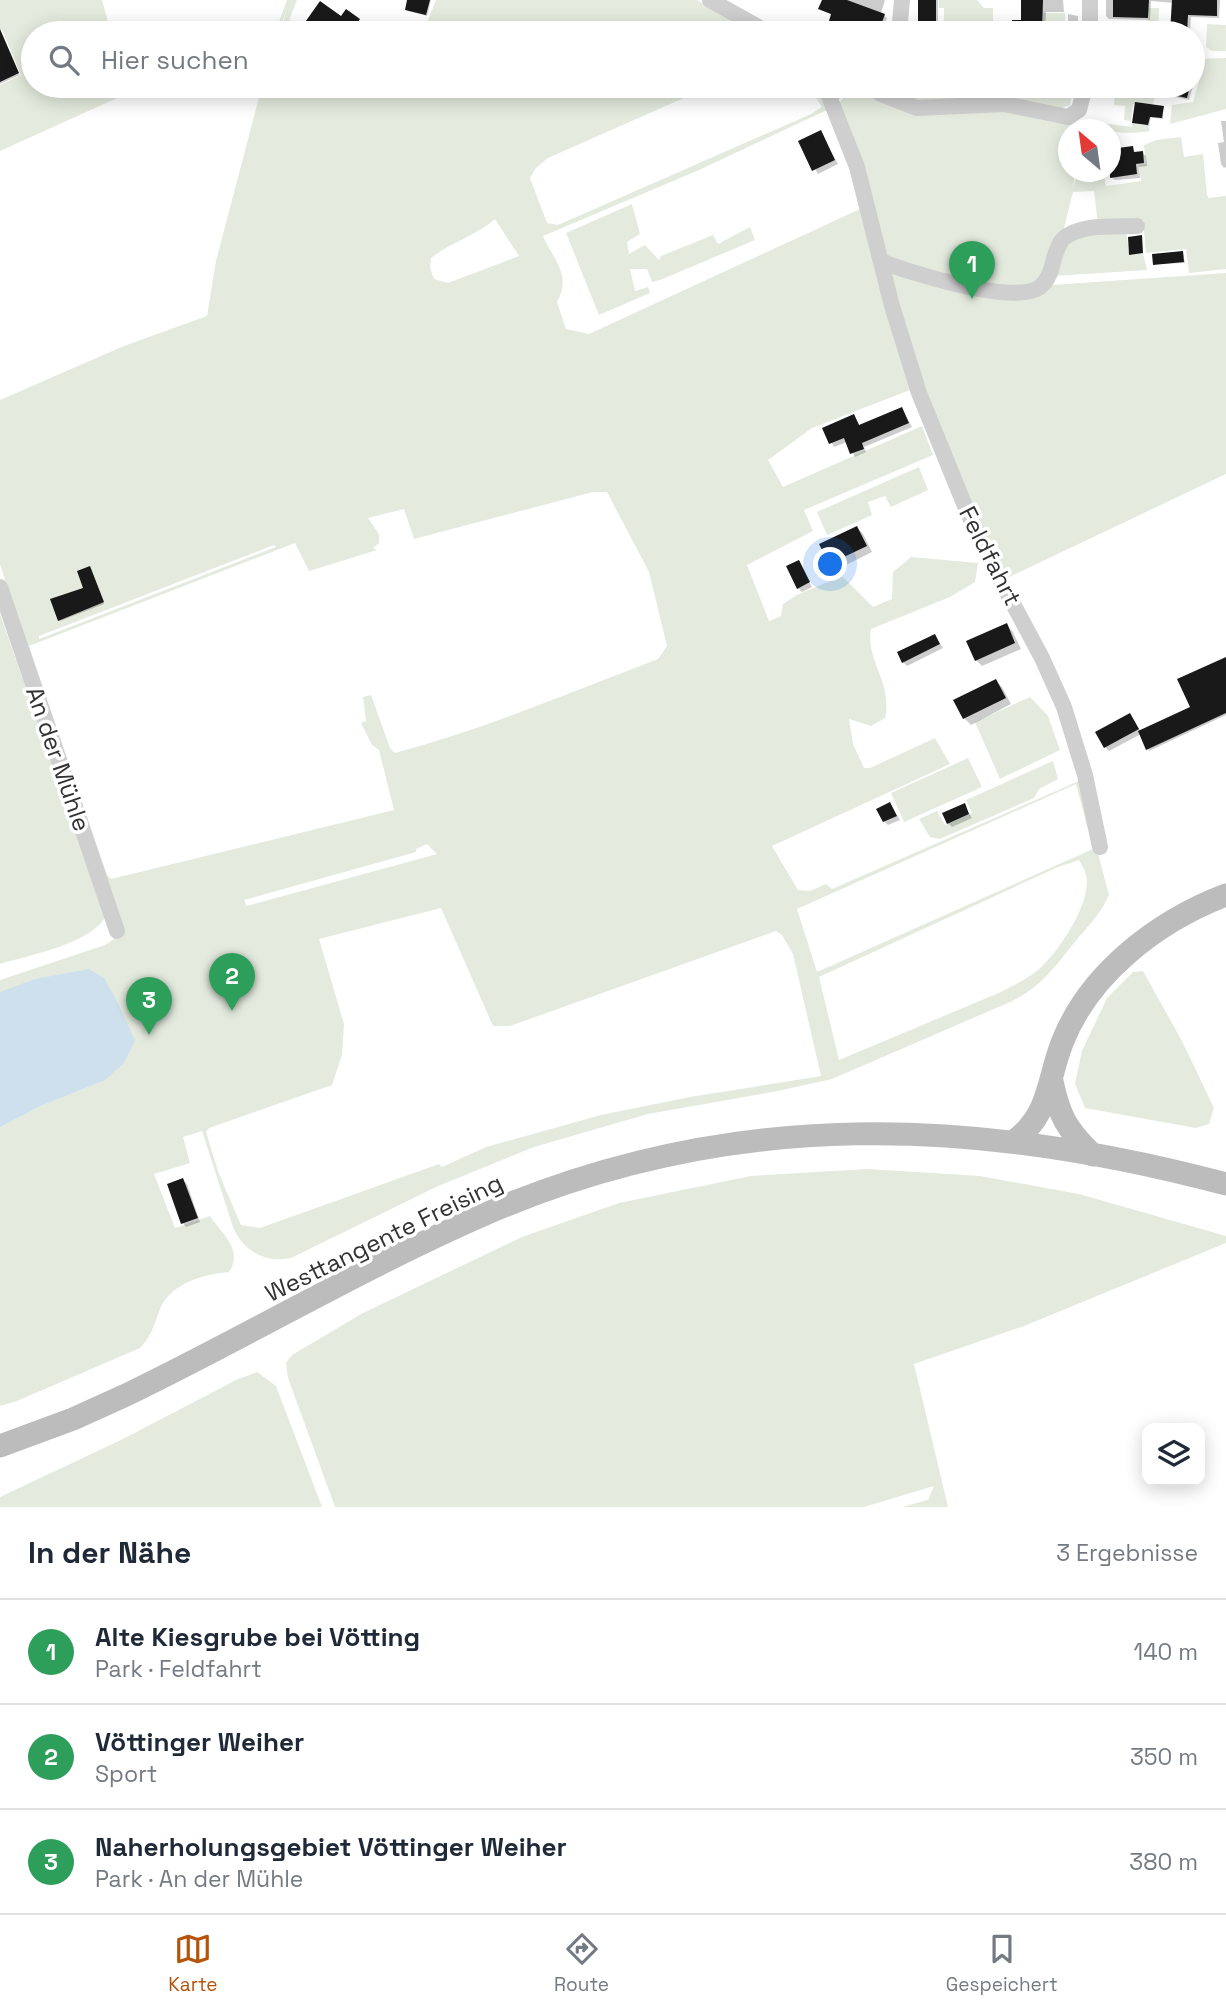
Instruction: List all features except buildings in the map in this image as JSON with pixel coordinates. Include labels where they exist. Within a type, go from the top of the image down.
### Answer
[{"type":"main road","points":[[1013,1142],[1027,1132],[1041,1113],[1063,1041],[1074,1018],[1106,975],[1138,945],[1181,915],[1226,895]]},
{"type":"main road","points":[[1052,1080],[1062,1119],[1074,1137],[1093,1155]]},
{"type":"main road","name":"Westtangente Freising","points":[[0,1446],[73,1419],[126,1395],[438,1236],[554,1187],[665,1156],[778,1137],[889,1132],[1013,1142],[1093,1155],[1226,1184]]},
{"type":"street","points":[[710,0],[748,21]]},
{"type":"street","points":[[901,21],[902,0]]},
{"type":"street","points":[[1090,0],[1090,21]]},
{"type":"street","name":"Feldfahrt","points":[[830,98],[857,167],[909,366],[959,494],[1064,707],[1085,775],[1100,847]]},
{"type":"street","points":[[891,98],[917,108],[1004,104],[1068,117],[1079,110],[1082,98]]},
{"type":"street","points":[[883,262],[951,284],[1016,292],[1031,291],[1040,287],[1047,279],[1063,239],[1081,229],[1137,226]]},
{"type":"street","name":"An der Mühle","points":[[0,587],[117,931]]},
{"type":"shaded area","points":[[0,0],[102,0],[108,21],[21,21],[21,75],[0,30]]},
{"type":"shaded area","points":[[287,0],[297,0],[290,21],[284,21],[286,11],[282,21],[279,21]]},
{"type":"shaded area","points":[[436,0],[697,0],[737,21],[428,21]]},
{"type":"shaded area","points":[[939,0],[977,0],[984,8],[993,8],[993,21],[944,21],[944,8],[939,8]]},
{"type":"shaded area","points":[[1149,8],[1159,8],[1158,21],[1146,21],[1149,19]]},
{"type":"shaded area","points":[[1043,13],[1065,13],[1065,21],[1043,21]]},
{"type":"shaded area","points":[[1207,24],[1226,25],[1226,51],[1212,51],[1206,47]]},
{"type":"shaded area","points":[[1226,58],[1226,109],[1170,124],[1172,105],[1193,102],[1194,98],[1205,98],[1205,59]]},
{"type":"shaded area","points":[[21,75],[21,98],[117,98],[0,151],[0,85]]},
{"type":"shaded area","points":[[259,98],[684,98],[548,158],[536,168],[530,178],[547,223],[558,225],[811,114],[822,107],[816,98],[825,98],[829,109],[699,170],[543,236],[562,276],[563,284],[557,302],[566,329],[589,334],[860,209],[910,390],[812,428],[768,460],[783,487],[922,426],[933,455],[804,510],[813,531],[747,565],[769,621],[781,616],[783,604],[797,595],[837,578],[843,577],[873,607],[892,599],[893,572],[911,557],[978,563],[975,582],[950,597],[871,629],[872,651],[885,694],[885,718],[871,726],[849,719],[853,744],[864,768],[870,768],[935,738],[950,764],[772,846],[798,890],[810,891],[826,884],[832,889],[1079,781],[1109,895],[1098,914],[1053,969],[1029,991],[1010,1002],[832,1079],[648,1114],[534,1147],[436,1187],[291,1258],[264,1257],[243,1243],[233,1227],[202,1131],[183,1137],[190,1163],[154,1174],[175,1228],[210,1216],[225,1235],[234,1256],[229,1272],[209,1275],[180,1286],[165,1300],[150,1334],[140,1348],[0,1406],[0,980],[105,945],[117,937],[0,564],[0,400],[124,346],[207,316],[216,261]],"holes":[[[495,219],[519,256],[448,283],[434,279],[430,268],[431,258]],[[593,492],[607,492],[649,572],[667,646],[658,659],[495,721],[395,753],[390,748],[371,695],[363,697],[366,721],[361,723],[372,745],[379,750],[394,810],[111,879],[107,875],[29,646],[295,543],[309,571],[377,550],[373,548],[379,543],[379,534],[368,518],[404,509],[414,539]],[[274,545],[276,547],[39,639],[39,636]],[[1076,784],[1093,849],[817,972],[797,909]],[[427,844],[437,854],[247,906],[244,900],[416,852],[416,849]],[[1079,860],[1085,871],[1087,886],[1072,926],[1055,952],[1034,973],[1001,992],[839,1060],[819,977],[1058,867]],[[441,908],[493,1026],[510,1026],[776,931],[782,935],[793,954],[821,1076],[690,1097],[601,1115],[486,1147],[442,1167],[439,1164],[260,1228],[241,1225],[219,1174],[206,1132],[209,1128],[332,1085],[342,1055],[344,1024],[319,939]]]},
{"type":"shaded area","points":[[843,98],[1071,98],[1070,105],[1057,110],[1071,119],[1058,119],[1058,182],[1074,182],[1073,188],[1075,182],[1105,182],[1106,186],[1141,181],[1139,165],[1146,164],[1144,145],[1156,140],[1181,137],[1184,157],[1203,154],[1207,195],[1209,198],[1226,196],[1226,269],[1189,273],[1186,249],[1146,253],[1143,220],[1098,225],[1094,191],[1073,192],[1061,240],[1077,234],[1126,230],[1129,254],[1143,253],[1147,270],[1053,276],[1052,285],[1226,273],[1226,474],[1005,579],[918,380],[837,105]]},
{"type":"shaded area","points":[[1115,98],[1154,98],[1151,106],[1133,104],[1131,121],[1124,120],[1125,106],[1114,105]]},
{"type":"shaded area","points":[[1132,123],[1148,125],[1150,131],[1134,133],[1121,132],[1121,126],[1132,127]]},
{"type":"shaded area","points":[[632,204],[640,234],[627,242],[629,254],[645,245],[659,260],[661,256],[713,235],[718,244],[750,227],[755,240],[652,282],[647,269],[630,269],[635,291],[648,287],[650,293],[599,315],[566,233]]},
{"type":"shaded area","points":[[919,467],[928,490],[891,507],[885,496],[868,502],[872,515],[827,535],[817,512]]},
{"type":"shaded area","points":[[0,614],[106,916],[98,926],[74,941],[0,964]]},
{"type":"shaded area","points":[[1030,697],[1048,716],[1060,750],[1000,779],[975,722]]},
{"type":"shaded area","points":[[968,758],[982,787],[904,822],[891,793]]},
{"type":"shaded area","points":[[1053,761],[1058,779],[1039,789],[1034,798],[940,839],[930,837],[919,819],[937,811],[945,825],[972,813],[966,800]]},
{"type":"shaded area","points":[[1143,971],[1182,1041],[1214,1108],[1209,1124],[1196,1128],[1085,1108],[1075,1084],[1082,1051],[1107,998],[1133,972]]},
{"type":"shaded area","points":[[867,1169],[980,1176],[1079,1194],[1226,1236],[1226,1243],[1024,1326],[914,1364],[948,1507],[902,1507],[928,1500],[934,1486],[864,1507],[335,1507],[288,1378],[286,1363],[292,1355],[363,1313],[522,1237],[619,1203],[751,1176]]},
{"type":"shaded area","points":[[257,1372],[276,1386],[322,1507],[0,1507],[0,1497]]},
{"type":"water","points":[[89,969],[104,978],[135,1041],[124,1063],[105,1080],[40,1106],[0,1127],[0,992],[35,979]]},
{"type":"place","name":"Alte Kiesgrube bei Vötting","points":[[972,299]]},
{"type":"place","name":"Vöttinger Weiher","points":[[232,1011]]},
{"type":"place","name":"Naherholungsgebiet Vöttinger Weiher","points":[[149,1035]]}]
